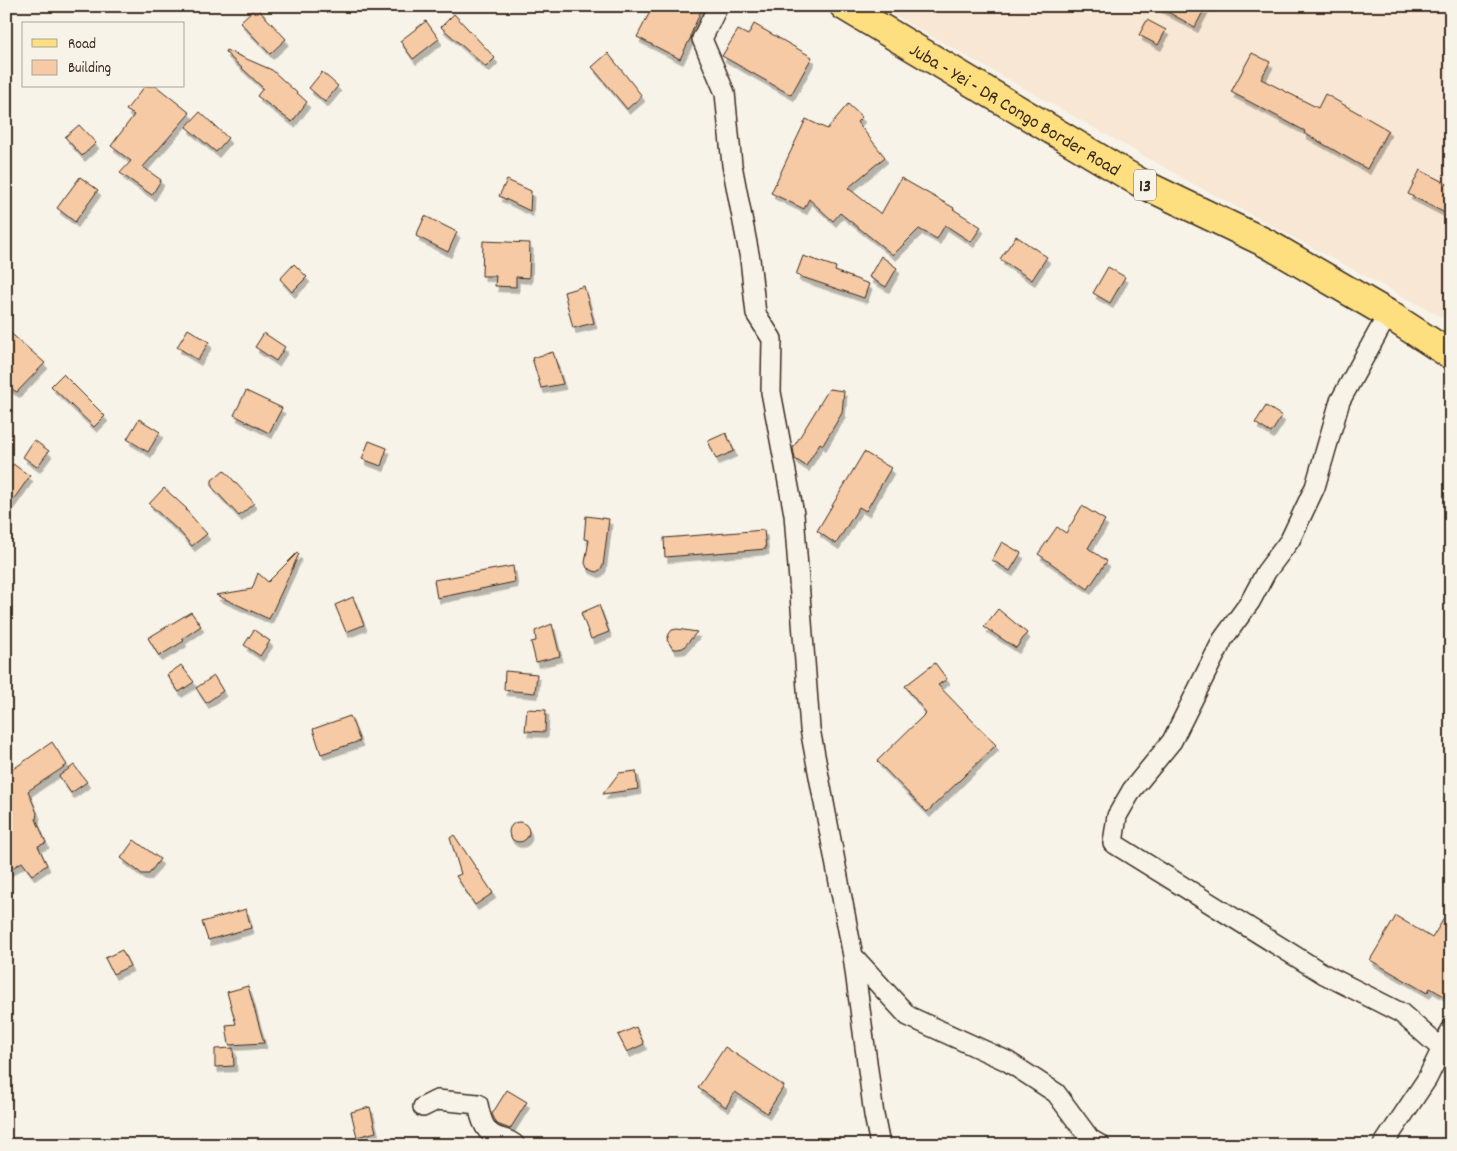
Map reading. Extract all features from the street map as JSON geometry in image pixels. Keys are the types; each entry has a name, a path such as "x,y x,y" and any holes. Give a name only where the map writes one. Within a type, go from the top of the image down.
{"main road":[{"name":"Juba - Yei - DR Congo Border Road","path":"844,6 1139,182 1268,244 1388,314 1451,355"}],"street":[{"path":"718,6 702,39 725,93 732,165 750,259 756,314 772,340 771,392 794,514 810,729 853,956 874,1115 880,1145"},
{"path":"1388,314 1340,401 1315,488 1290,540 1266,572 1250,602 1223,639 1172,741 1132,790 1117,816 1113,843 1324,974 1401,1013 1442,1049"},
{"path":"853,956 908,1016 1007,1061 1056,1093 1090,1139 1100,1145"},
{"path":"1383,1145 1419,1092 1451,1030"},
{"path":"423,1107 437,1100 478,1104 482,1122 494,1136 511,1140 515,1145"}],"shaded area":[{"path":"878,6 1451,6 1451,322 1194,184"}],"building":[{"path":"653,6 703,6 680,59 637,37"},
{"path":"1157,6 1206,6 1195,27"},
{"path":"256,7 286,39 270,54 240,22"},
{"path":"454,14 495,58 486,67 441,27"},
{"path":"1147,20 1166,30 1158,45 1139,35"},
{"path":"426,21 439,39 413,59 400,41"},
{"path":"754,24 812,57 791,95 722,56 738,30 748,35"},
{"path":"226,50 272,70 307,102 292,122 257,96 263,88 225,52"},
{"path":"608,53 642,96 627,109 592,67"},
{"path":"1252,53 1270,62 1261,79 1318,108 1325,94 1388,130 1367,169 1304,133 1305,131 1231,92"},
{"path":"322,72 338,86 325,102 309,88"},
{"path":"143,88 159,88 190,113 143,167 161,180 152,195 120,173 131,161 111,146 134,115 126,110"},
{"path":"848,104 862,117 857,122 885,157 848,188 881,214 901,178 954,208 981,227 971,242 945,225 937,239 919,229 893,255 840,213 833,221 809,199 804,209 771,193 806,119 827,129"},
{"path":"200,112 228,138 216,152 186,127"},
{"path":"79,125 96,143 82,156 65,137"},
{"path":"1420,170 1451,186 1451,216 1408,194"},
{"path":"80,177 98,190 75,222 57,208"},
{"path":"507,180 531,191 530,211 499,196"},
{"path":"425,216 457,232 448,252 416,236"},
{"path":"1016,236 1047,257 1032,280 1000,259"},
{"path":"483,241 530,243 529,278 516,277 516,287 495,286 496,276 482,276"},
{"path":"803,256 836,267 835,271 869,284 864,298 796,275"},
{"path":"881,256 897,268 886,287 869,277"},
{"path":"294,264 307,277 292,292 280,279"},
{"path":"1108,267 1125,277 1110,303 1093,293"},
{"path":"584,286 594,323 573,328 564,292"},
{"path":"6,329 45,363 17,392 6,386"},
{"path":"188,329 209,342 198,360 177,347"},
{"path":"264,333 285,347 276,361 255,347"},
{"path":"553,352 563,384 541,388 532,358"},
{"path":"63,374 105,416 94,427 51,386"},
{"path":"829,389 844,391 842,413 823,445 820,443 806,466 795,459 793,448"},
{"path":"246,391 282,408 269,433 234,415"},
{"path":"1266,406 1282,416 1271,433 1255,423"},
{"path":"139,419 160,432 148,452 127,439"},
{"path":"726,433 734,451 716,459 708,441"},
{"path":"34,440 49,451 37,467 23,457"},
{"path":"369,441 387,448 381,466 362,459"},
{"path":"864,452 891,468 866,511 859,507 836,544 817,531"},
{"path":"13,464 30,476 6,510 6,475"},
{"path":"224,470 254,503 239,516 212,487 212,480"},
{"path":"164,488 187,509 207,534 192,546 181,533 149,504"},
{"path":"1082,506 1105,520 1088,548 1107,561 1088,589 1038,554 1057,527 1066,533"},
{"path":"586,516 609,519 603,566 596,572 587,568 585,563 589,540 584,539"},
{"path":"764,530 766,549 665,557 664,538"},
{"path":"1002,542 1021,553 1010,571 992,560"},
{"path":"297,553 299,554 269,619 216,595 252,589 258,573 268,582"},
{"path":"513,566 515,582 437,598 434,580"},
{"path":"353,597 364,625 346,632 335,605"},
{"path":"599,605 609,632 591,639 581,613"},
{"path":"998,609 1027,633 1016,648 984,627"},
{"path":"191,612 201,626 182,639 184,641 159,656 148,638"},
{"path":"552,624 560,656 536,662 531,642 536,641 535,631"},
{"path":"254,630 270,641 260,656 244,645"},
{"path":"672,630 697,632 683,648 673,649 667,640"},
{"path":"935,663 947,679 938,685 996,745 927,812 877,761 926,713 905,686"},
{"path":"181,665 194,682 179,692 167,675"},
{"path":"505,671 537,674 535,693 504,690"},
{"path":"214,676 223,691 206,703 196,688"},
{"path":"527,709 546,710 545,732 525,731"},
{"path":"350,716 360,741 321,754 313,729"},
{"path":"52,742 67,765 28,791 37,813 36,819 46,843 38,846 47,865 32,875 22,862 6,872 6,774"},
{"path":"74,765 87,782 71,793 59,776"},
{"path":"636,771 638,789 603,794 619,773"},
{"path":"519,822 526,825 529,832 526,839 519,842 512,839 509,832 512,825"},
{"path":"454,835 493,893 475,905 456,876 461,874 450,838"},
{"path":"134,840 160,859 149,874 142,874 121,858"},
{"path":"1451,907 1451,1000 1430,988 1427,993 1370,960 1396,916 1432,938"},
{"path":"246,909 251,928 208,940 202,922"},
{"path":"122,950 130,966 113,974 105,958"},
{"path":"248,986 264,1043 229,1045 226,1025 236,1024 227,992"},
{"path":"636,1027 644,1044 627,1052 618,1035"},
{"path":"725,1047 784,1086 767,1113 735,1092 726,1107 698,1088"},
{"path":"233,1048 234,1066 215,1067 215,1049"},
{"path":"507,1090 527,1102 510,1129 497,1124 492,1114"},
{"path":"370,1107 376,1132 357,1137 351,1112"}]}
